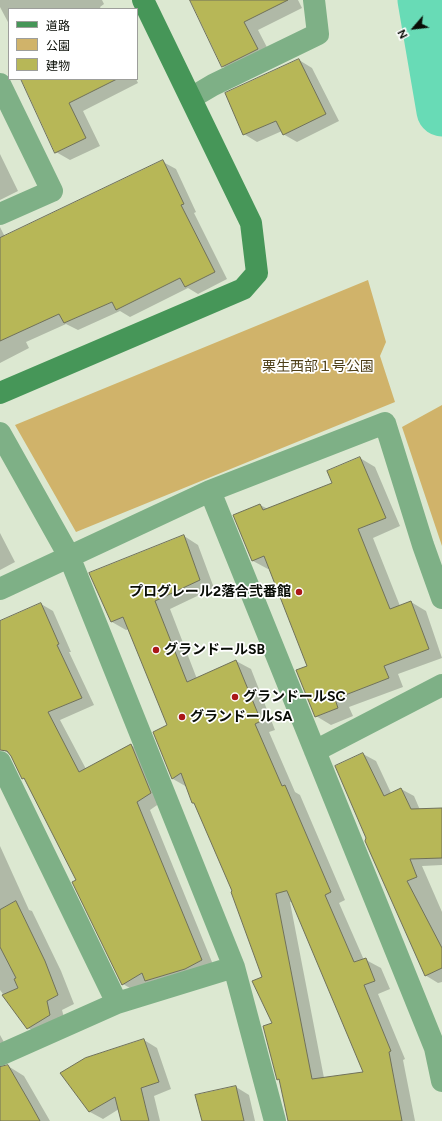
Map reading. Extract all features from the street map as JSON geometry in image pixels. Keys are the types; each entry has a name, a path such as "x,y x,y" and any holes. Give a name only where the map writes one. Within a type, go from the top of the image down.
{"street":[{"path":"0,393 243,289 257,273 251,224 143,0"},
{"path":"191,98 213,85 318,34 314,0"},
{"path":"0,84 52,191 0,214"},
{"path":"0,589 210,491 385,424 423,545 442,598"},
{"path":"0,433 69,556 234,967 275,1121"},
{"path":"210,491 435,1048 442,1081"},
{"path":"315,751 442,685"},
{"path":"0,762 117,1003"},
{"path":"0,1055 117,1003 234,967"}],"green space":[{"name":"栗生西部１号公園","path":"368,280 386,342 380,356 395,402 76,532 15,425"},
{"path":"442,405 442,546 402,427"}],"building":[{"path":"190,0 288,0 244,22 258,49 222,67"},
{"path":"299,59 326,114 283,135 276,121 243,135 225,93"},
{"path":"21,80 115,80 69,103 86,138 55,153"},
{"path":"163,160 184,204 181,205 215,272 185,287 180,278 116,310 112,302 64,323 59,314 0,341 0,238"},
{"path":"360,457 386,518 358,529 390,609 411,601 429,649 384,666 389,678 335,699 338,708 315,717 296,670 307,666 264,556 252,561 233,515 260,504 263,510 332,483 327,471"},
{"path":"184,535 200,580 155,601 187,682 236,660 261,721 255,724 282,786 285,785 331,892 325,895 354,962 366,958 375,981 364,985 391,1051 389,1052 402,1121 288,1121 279,1079 277,1080 263,1026 272,1023 252,981 262,977 231,892 232,891 194,803 192,803 181,773 172,779 153,732 167,725 123,617 111,622 89,573","holes":["287,891 363,1072 312,1079 276,894"]},
{"path":"41,603 59,644 57,645 82,698 48,712 79,772 131,744 151,793 137,802 202,960 185,969 145,981 142,973 122,985 72,882 76,880 24,778 22,779 7,751 0,750 0,621"},
{"path":"363,753 384,796 401,788 411,809 442,808 442,858 410,859 417,877 407,881 442,948 442,968 425,976 365,841 366,838 335,766"},
{"path":"16,901 45,961 58,995 47,1001 50,1015 27,1029 2,995 18,988 14,979 16,978 0,947 0,910"},
{"path":"144,1039 159,1082 141,1088 149,1121 121,1121 115,1097 89,1112 60,1073 85,1058"},
{"path":"8,1065 40,1121 0,1121 0,1067"},
{"path":"236,1086 244,1121 202,1121 195,1095"}],"waterway":[{"path":"423,0 442,111"}],"place":[{"name":"プログレール2落合弐番館","path":"299,592"},
{"name":"グランドールSB","path":"156,650"},
{"name":"グランドールSC","path":"235,697"},
{"name":"グランドールSA","path":"182,717"}]}
